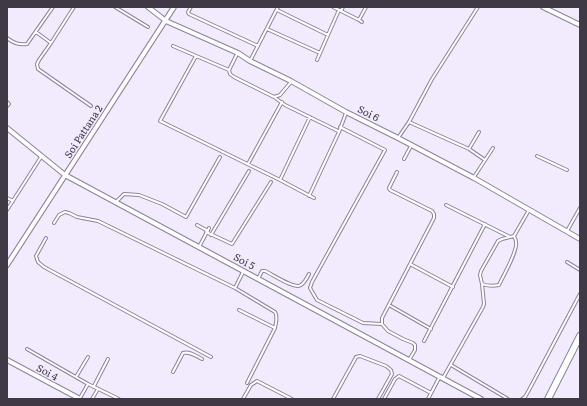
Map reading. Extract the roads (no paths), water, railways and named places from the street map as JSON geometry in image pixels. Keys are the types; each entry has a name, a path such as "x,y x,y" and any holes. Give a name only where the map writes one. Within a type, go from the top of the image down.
{"main road":[{"path":"548,399 580,336"}],"street":[{"name":"Soi 6","path":"148,7 166,21 238,53 250,61 291,81 346,112 474,178 580,238"},
{"name":"Soi Pattana 2","path":"7,265 174,7"},
{"path":"543,7 580,25"},
{"name":"Soi 5","path":"7,128 65,175 481,399"},
{"name":"Soi 4","path":"7,360 80,399"}],"lane":[{"path":"7,38 15,44 27,44 53,7"},
{"path":"74,7 37,64 38,69 90,106"},
{"path":"115,7 148,27"},
{"path":"191,7 188,12 189,14 258,46"},
{"path":"333,7 362,22"},
{"path":"316,60 340,10 343,7"},
{"path":"359,20 366,7"},
{"path":"398,138 409,122 432,79 478,7"},
{"path":"250,61 277,8 328,35"},
{"path":"267,29 320,53"},
{"path":"36,32 51,43"},
{"path":"173,46 229,70 230,74 234,77 339,132"},
{"path":"229,70 238,53"},
{"path":"196,56 160,121 314,198"},
{"path":"274,97 280,95 291,81"},
{"path":"7,102 9,104 7,106"},
{"path":"248,164 282,102"},
{"path":"309,196 339,132 346,112"},
{"path":"280,180 310,117"},
{"path":"409,122 469,149 485,160"},
{"path":"340,127 384,150 310,288 317,300 363,323 382,324"},
{"path":"469,149 479,132"},
{"path":"404,159 411,145"},
{"path":"474,178 493,148"},
{"path":"7,210 42,156"},
{"path":"537,156 567,170"},
{"path":"116,202 124,194 139,195 162,204 186,217 220,157"},
{"path":"211,235 249,171"},
{"path":"397,172 390,186 390,190 432,211 434,214 434,218 382,318 382,324 388,331 415,345 415,350 409,360"},
{"path":"197,225 211,235 232,244 271,182"},
{"path":"7,198 12,201"},
{"path":"446,205 512,237 516,242 516,248 499,285 493,286 482,284"},
{"path":"567,231 579,213 580,208"},
{"path":"428,399 451,364 483,307 484,304 480,271 498,241 512,237 529,209"},
{"path":"54,223 59,215 64,212 77,217 98,220 235,288 275,312 277,314 275,328 247,383"},
{"path":"424,341 485,224"},
{"path":"199,247 209,228"},
{"path":"46,238 36,256 41,265 211,357"},
{"path":"567,262 580,270"},
{"path":"410,264 453,287"},
{"path":"258,279 262,271 265,270 293,286 299,286 302,285 309,274"},
{"path":"235,288 243,271"},
{"path":"522,399 529,390 580,294"},
{"path":"389,305 431,329"},
{"path":"239,310 275,328"},
{"path":"27,349 88,384 119,399"},
{"path":"173,372 183,353 185,352 202,359"},
{"path":"76,377 88,356"},
{"path":"333,399 356,357 360,356 386,366 391,370 392,374 378,399"},
{"path":"94,386 108,359"},
{"path":"451,364 508,399"},
{"path":"384,399 395,379 399,376 431,393"},
{"path":"242,399 251,385 257,381 292,399"},
{"path":"80,399 88,384"},
{"path":"92,399 98,389"}]}
